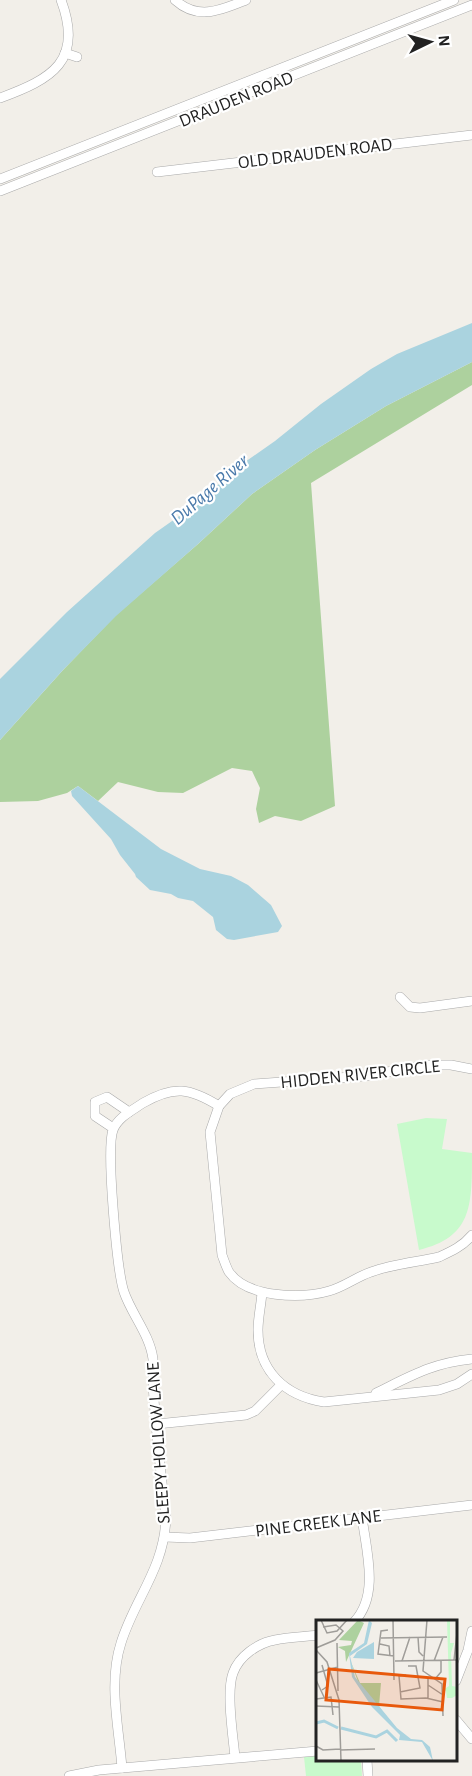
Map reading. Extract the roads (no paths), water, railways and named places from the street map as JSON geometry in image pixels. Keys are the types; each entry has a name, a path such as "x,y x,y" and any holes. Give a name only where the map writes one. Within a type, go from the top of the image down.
{"street":[{"path":"0,98 43,80 56,69 65,53 69,32 61,0"},
{"path":"175,0 188,13 212,12 246,0"},
{"name":"DRAUDEN ROAD","path":"0,179 454,0"},
{"name":"DRAUDEN ROAD","path":"0,191 472,5"},
{"path":"65,53 77,57"},
{"name":"OLD DRAUDEN ROAD","path":"158,172 472,135"},
{"path":"400,997 410,1007 420,1008 472,1001"},
{"name":"HIDDEN RIVER CIRCLE","path":"219,1106 230,1094 254,1084 365,1076 426,1065 451,1065 472,1069"},
{"path":"129,1112 107,1097 95,1102 95,1116 113,1128 129,1112 148,1100 176,1090 197,1093 219,1106 210,1132 222,1255 230,1273 244,1285 262,1293 297,1295 331,1291 370,1272 439,1257 459,1247 472,1235"},
{"name":"SLEEPY HOLLOW LANE","path":"113,1128 109,1151 119,1270 124,1292 143,1330 153,1357 166,1518 161,1554 127,1626 116,1664 115,1684 122,1768"},
{"path":"262,1293 258,1330 260,1353 270,1372 281,1385 307,1399 324,1402 439,1390 457,1384 472,1374"},
{"path":"369,1396 432,1366 449,1361 472,1359"},
{"path":"157,1424 246,1416 255,1411 281,1385"},
{"name":"PINE CREEK LANE","path":"165,1537 190,1538 472,1505"},
{"path":"356,1620 364,1609 369,1590 362,1517"},
{"path":"457,1678 472,1632"},
{"path":"235,1757 231,1688 232,1674 240,1660 261,1644 316,1635"},
{"path":"457,1721 472,1739"},
{"path":"69,1776 122,1768 316,1751"},
{"path":"367,1761 368,1776"}],"water":[{"path":"472,323 472,362 386,406 315,450 252,494 116,616 63,670 0,740 0,679 67,612 155,533 192,507 245,462 321,404 371,369 397,354"},
{"path":"78,786 161,849 200,869 231,876 248,885 271,905 282,926 278,932 234,940 227,939 216,930 213,917 193,901 150,890 136,877 111,839 72,796 71,791"}],"water label":[{"name":"DuPage River","path":"209,489"}]}
